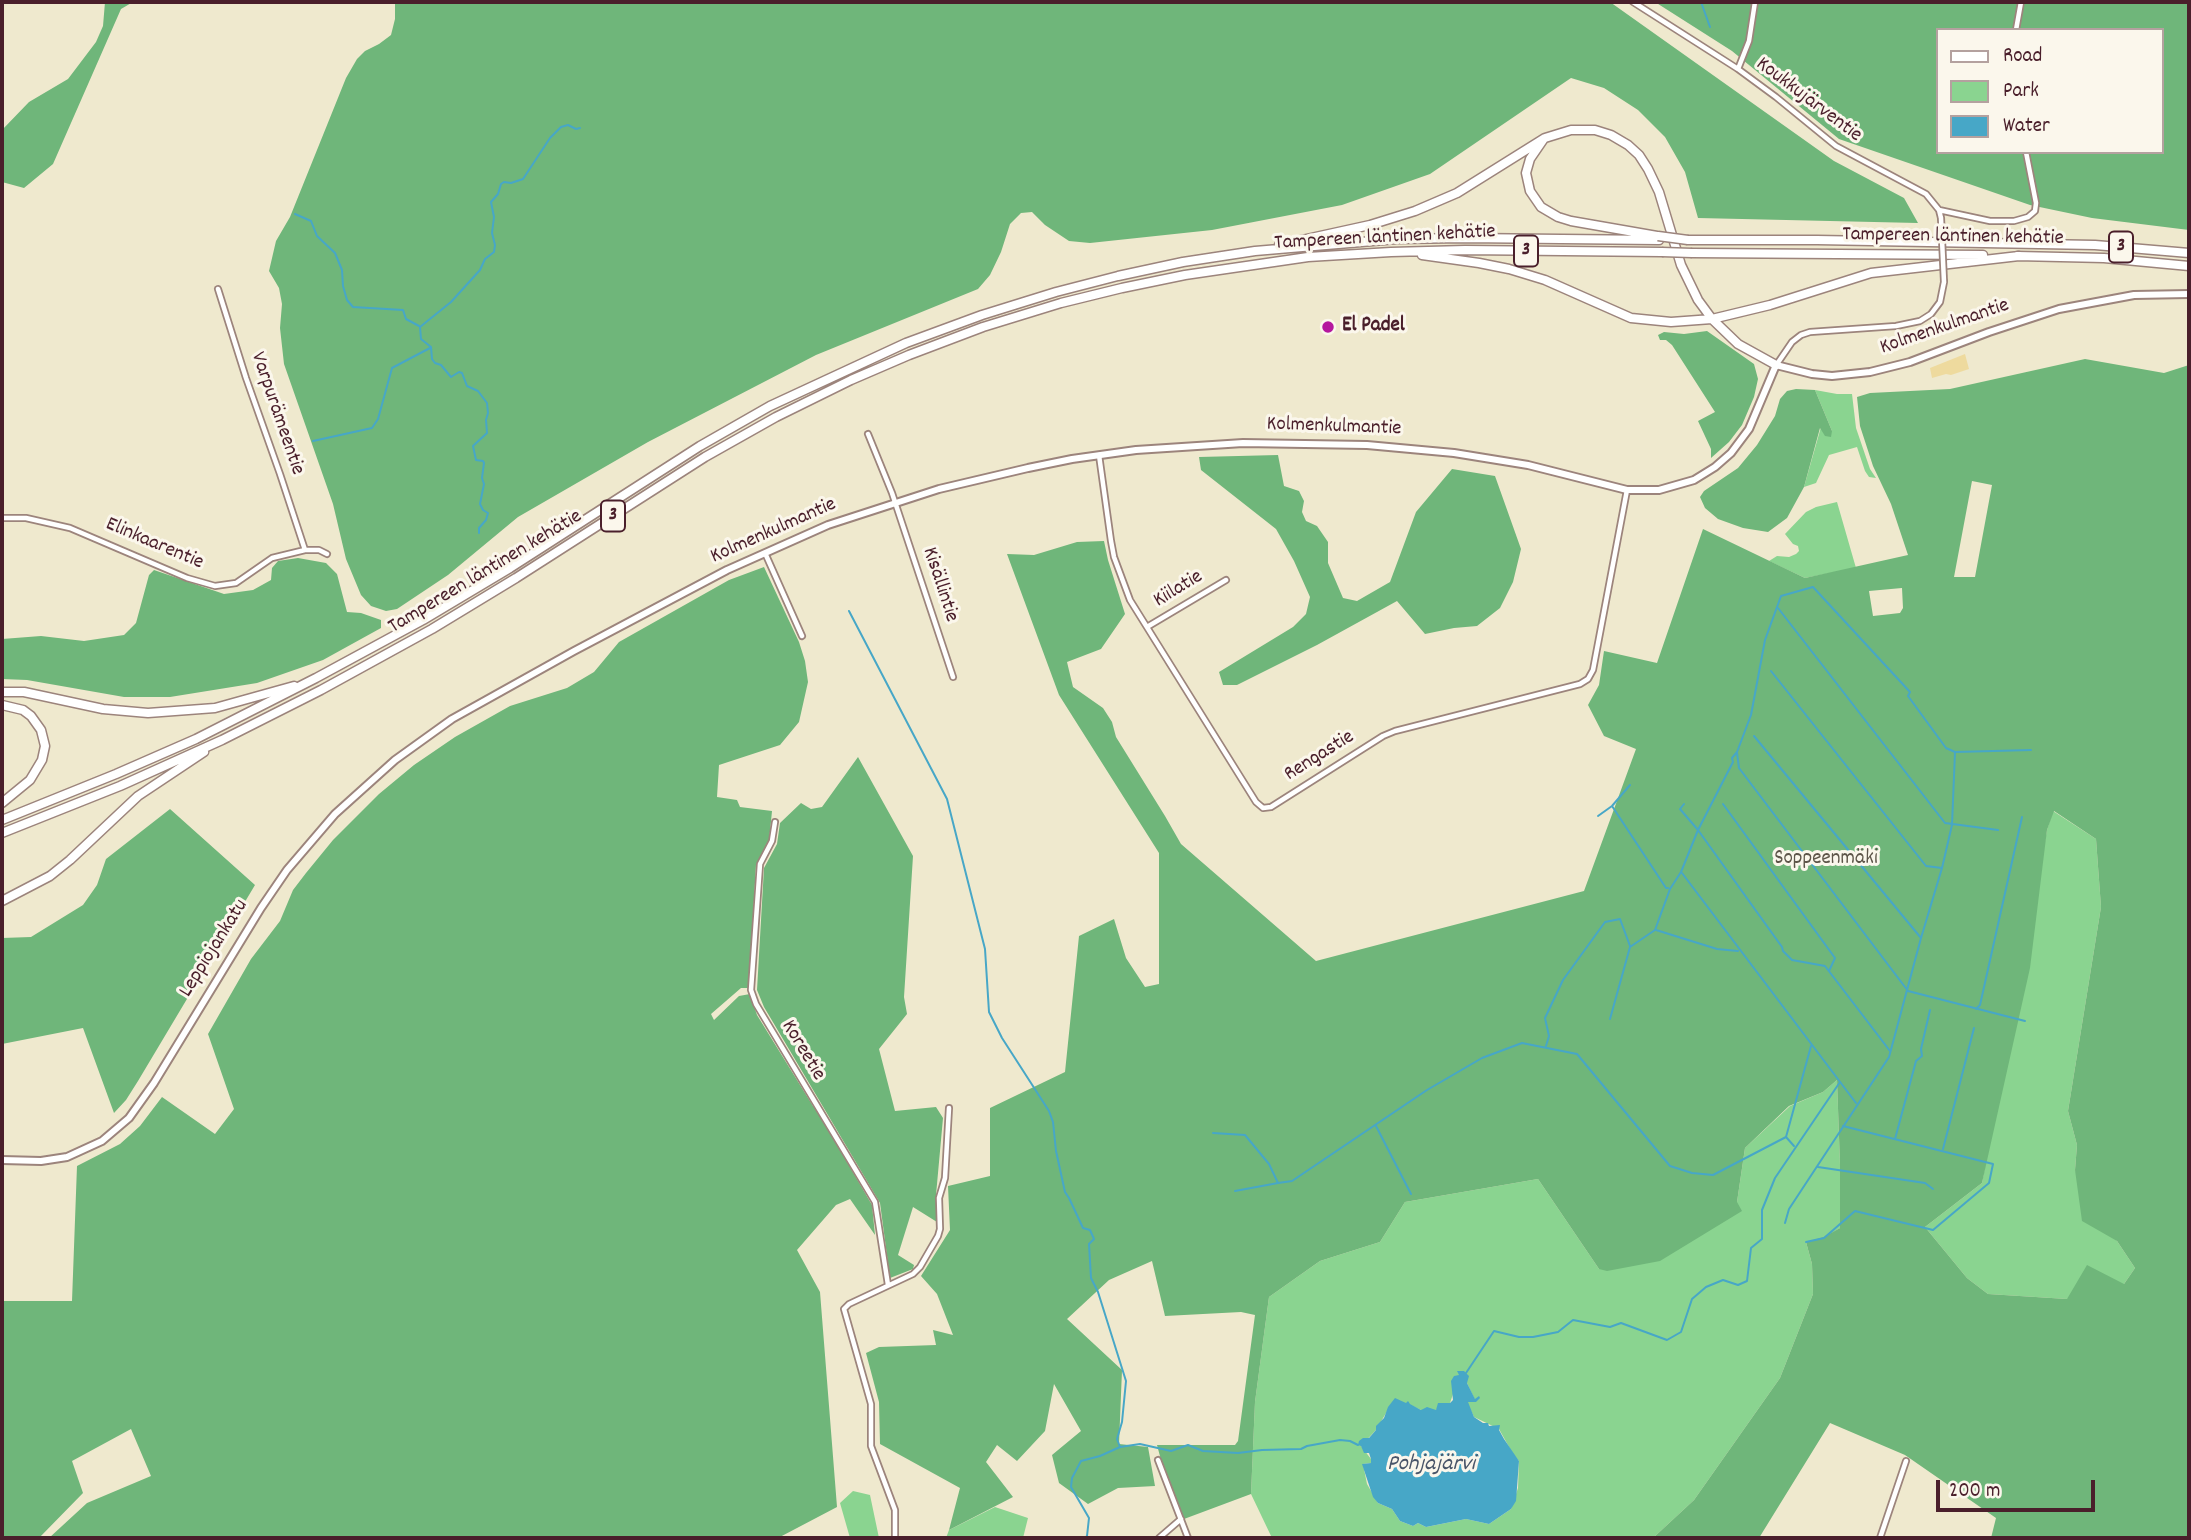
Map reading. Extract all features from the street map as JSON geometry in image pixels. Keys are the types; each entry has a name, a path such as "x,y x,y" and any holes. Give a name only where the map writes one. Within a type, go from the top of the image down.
{"highway":[{"path":"1255,251 1370,225 1415,211 1457,193 1545,138 1572,130 1595,130 1622,141 1639,155 1648,169 1659,192 1678,256 1689,282 1712,319 1738,344 1776,365"},
{"path":"1545,138 1534,151 1527,166 1527,183 1536,203 1549,213 1571,221 1658,238"},
{"name":"Tampereen läntinen kehätie","path":"2,820 184,744 316,678 423,620 510,568 700,446 770,406 846,369 931,334 1056,292 1170,265 1255,251 1411,239 1658,238 2095,245 2189,253"},
{"name":"Tampereen läntinen kehätie","path":"2,833 120,786 222,740 321,690 432,629 705,457 776,417 909,355 1061,303 1134,285 1249,264 1330,255 1391,252 1465,250 2019,256 2104,258 2189,266"},
{"path":"1391,252 1509,269 1545,279 1612,311 1641,320 1671,323 1712,319 1770,305 1871,274 2019,256"},
{"path":"2,692 24,692 103,709 148,713 177,712 215,708 316,678"},
{"path":"2,705 23,710 31,716 41,730 45,746 45,754 38,770 2,803"},
{"path":"2,901 50,876 138,796 222,740"}],"street":[{"name":"Koukkujärventie","path":"1633,2 1738,69 1836,146 1926,194 1939,210"},
{"path":"1738,69 1748,41 1755,2"},
{"path":"2016,28 2021,2"},
{"path":"1776,365 1792,342 1810,332 1896,326 1920,321 1931,314 1940,302 1944,282 1939,210 1990,221 2014,222 2028,217 2035,211 2036,203 2026,154"},
{"name":"Varpurämeentie","path":"218,289 305,550"},
{"name":"Kolmenkulmantie","path":"452,719 727,570 828,525 978,479 1064,460 1174,446 1243,443 1367,445 1509,461 1627,490 1659,490 1694,480 1731,453 1749,429 1776,365 1832,376 1870,372 1910,362 1999,328 2059,309 2134,295 2189,294"},
{"name":"Kisällintie","path":"868,434 895,503 953,677"},
{"name":"Rengastie","path":"1099,455 1114,557 1130,600 1256,802 1263,808 1271,807 1395,730 1580,684 1588,679 1593,670 1627,490"},
{"name":"Elinkaarentie","path":"2,518 52,522 107,542 187,578 215,586 236,583 272,558 305,550 319,550 327,554"},
{"path":"765,553 802,636"},
{"name":"Kiilatie","path":"1147,627 1227,580"},
{"name":"Leppiojankatu","path":"2,1160 41,1161 67,1157 102,1141 129,1118 154,1083 261,908 312,840 370,781 452,719"},
{"name":"Koreetie","path":"775,822 772,841 760,864 751,990 755,1004 875,1202 888,1285"},
{"path":"895,1538 895,1510 871,1446 872,1404 845,1309 849,1304 913,1274 920,1267 940,1229 948,1108"},
{"path":"1158,1460 1188,1538"},
{"path":"1880,1538 1906,1461"},
{"path":"1160,1538 1181,1519"}],"green space":[{"path":"105,2 133,2 121,9 53,164 24,188 2,182 2,130 29,102 68,79 96,42 103,26"},
{"path":"395,2 1610,2 1834,161 1904,198 1918,223 1698,218 1685,172 1665,137 1638,110 1604,88 1571,78 1430,174 1342,205 1212,230 1090,243 1069,241 1045,225 1032,212 1021,213 1010,224 990,275 978,289 816,355 648,442 518,517 448,575 397,609 386,611 371,606 361,595 346,559 333,504 284,364 280,328 282,304 279,288 269,271 276,241 290,217 346,78 365,51 391,35"},
{"path":"1655,2 2189,2 2189,230 2092,218 2030,205 1839,139 1732,51"},
{"path":"1707,331 1754,364 1758,379 1754,397 1742,425 1729,442 1711,458 1711,449 1698,421 1715,412 1672,345 1666,340 1660,340 1658,335 1664,332 1684,334"},
{"name":"Soppeenmäki","path":"2085,359 2164,373 2189,365 2189,1538 1991,1538 1996,1518 1905,1455 1830,1423 1759,1538 1653,1538 1694,1500 1780,1378 1813,1294 1812,1264 1806,1242 1824,1237 1840,1228 1837,1080 1823,1092 1789,1106 1745,1148 1737,1202 1742,1211 1660,1261 1607,1271 1599,1269 1538,1179 1405,1202 1380,1242 1320,1261 1269,1297 1255,1402 1251,1494 1184,1519 1157,1445 1235,1445 1238,1441 1255,1315 1241,1312 1165,1316 1152,1261 1109,1280 1067,1319 1122,1370 1119,1444 1148,1447 1155,1486 1118,1488 1088,1504 1059,1483 1052,1455 1081,1431 1054,1384 1045,1431 1017,1461 997,1445 986,1462 1013,1497 949,1530 960,1488 880,1444 879,1402 866,1353 879,1347 936,1345 933,1330 953,1335 937,1294 921,1276 950,1230 948,1186 990,1176 990,1108 1065,1072 1079,936 1114,919 1126,958 1145,987 1159,984 1159,853 1059,695 1007,554 1034,555 1077,542 1104,541 1125,614 1101,649 1067,662 1073,687 1103,708 1112,722 1116,737 1181,844 1316,961 1584,891 1636,749 1604,736 1588,705 1599,685 1604,651 1657,663 1703,529 1805,578 1908,555 1860,426 1857,397 1870,393 1950,389","holes":["1972,481 1992,485 1975,577 1954,577","1902,588 1903,608 1900,613 1873,616 1869,591","2054,811 2096,839 2101,907 2068,1111 2077,1145 2075,1170 2082,1221 2117,1241 2135,1268 2124,1284 2087,1265 2067,1299 1988,1294 1967,1278 1925,1227 1982,1183 2030,968 2047,830"]},
{"path":"1815,390 1852,394 1856,428 1870,469 1876,478 1869,477 1865,471 1857,447 1829,455 1816,483 1804,487 1821,427 1832,431"},
{"path":"1815,390 1832,431 1831,437 1825,436 1820,428 1804,487 1787,518 1768,532 1743,528 1718,519 1705,508 1700,497 1704,491 1738,468 1757,445 1775,416 1780,399 1787,391"},
{"path":"1278,455 1284,486 1299,491 1304,501 1302,512 1306,521 1317,526 1328,542 1328,563 1343,598 1357,601 1390,582 1416,512 1452,469 1495,476 1521,549 1513,582 1500,608 1477,626 1425,634 1397,601 1237,685 1223,685 1219,672 1293,627 1306,614 1310,597 1276,529 1201,470 1199,457"},
{"path":"1837,502 1856,568 1805,578 1769,561 1777,556 1789,557 1799,551 1798,546 1785,534 1806,512"},
{"path":"298,558 326,563 337,574 347,612 361,613 381,620 381,628 323,660 257,683 170,697 124,697 27,680 2,679 2,639 41,636 84,641 124,635 136,623 149,575 154,570 224,594 253,590 271,580 272,568 278,561"},
{"path":"764,567 799,642 808,682 799,722 780,745 719,765 717,797 737,800 740,807 772,811 769,842 756,865 749,988 741,988 711,1014 714,1020 739,996 750,994 757,1015 817,1110 872,1205 875,1235 850,1199 836,1205 797,1250 820,1292 837,1507 778,1538 49,1538 87,1503 151,1476 131,1429 72,1461 83,1493 39,1538 2,1538 2,1301 72,1301 77,1166 120,1144 140,1126 162,1097 215,1134 234,1109 208,1034 251,959 280,921 293,890 306,873 333,840 379,794 414,765 455,737 510,706 567,688 594,672 619,642 729,580"},
{"path":"858,757 913,856 904,997 907,1014 879,1049 895,1111 936,1107 943,1118 936,1195 937,1222 913,1207 898,1255 914,1265 913,1269 890,1278 880,1203 764,1007 757,990 764,868 777,844 780,823 801,803 811,809 822,807"},
{"path":"170,809 255,885 138,1081 114,1113 83,1028 2,1044 2,938 31,937 83,905 97,885 106,859"},
{"path":"2053,811 2096,839 2101,907 2068,1111 2077,1145 2075,1170 2135,1268 2124,1284 2067,1299 1988,1294 1967,1278 1925,1227 1982,1183 2047,830"},
{"path":"1837,1080 1840,1228 1824,1238 1806,1242 1812,1264 1813,1294 1780,1378 1694,1500 1653,1538 1272,1538 1251,1494 1255,1402 1269,1297 1320,1261 1380,1242 1405,1202 1538,1179 1599,1269 1737,1202 1745,1148 1790,1106 1823,1092","holes":["1459,1376 1467,1383 1475,1400 1467,1402 1474,1417 1499,1429 1519,1461 1518,1488 1511,1509 1489,1524 1466,1519 1426,1527 1400,1521 1392,1509 1378,1503 1367,1484 1363,1464 1371,1463 1371,1459 1361,1446 1376,1430 1392,1403 1406,1403 1421,1410 1436,1410 1450,1403"]},
{"path":"853,1491 870,1495 879,1538 850,1538 840,1503"},
{"path":"995,1507 1028,1518 1023,1538 946,1538 949,1530"}],"sand":[{"path":"1965,354 1969,369 1932,378 1930,368"}],"water":[{"name":"Pohjajärvi","path":"1457,1371 1464,1371 1469,1376 1467,1383 1475,1399 1479,1396 1480,1398 1476,1402 1468,1402 1474,1417 1489,1426 1500,1425 1499,1430 1519,1461 1516,1501 1511,1509 1489,1524 1466,1519 1426,1527 1418,1523 1413,1526 1400,1521 1392,1509 1378,1503 1373,1497 1362,1464 1371,1463 1371,1459 1369,1453 1364,1453 1358,1445 1359,1441 1369,1438 1376,1430 1395,1398 1406,1403 1408,1401 1421,1410 1427,1407 1436,1410 1438,1403 1450,1403 1453,1400 1451,1381 1454,1376 1459,1375"}],"waterway":[{"path":"1701,2 1710,27"},
{"path":"479,533 488,513 480,504 484,463 476,460 473,446 487,433 487,403 478,391 467,386 462,373 451,377 441,365 435,363 431,347 421,339 420,327 451,302 480,270 485,259 494,252 491,202 498,194 501,184 523,179 550,138 561,127 568,125 580,128"},
{"path":"295,214 311,221 317,236 335,253 342,270 347,300 353,307 403,310 406,319 419,326"},
{"path":"313,441 372,428 378,419 392,368 430,348"},
{"path":"1610,1019 1630,947 1655,930 1670,889 1681,872 1698,830 1733,762 1732,758 1737,752 1751,715 1765,640 1781,596 1813,587 1910,692 1908,696 1946,748 1955,752 2031,750"},
{"path":"1778,608 1945,823 1998,830"},
{"path":"849,611 947,799 985,949 989,1012 1002,1038 1049,1111 1065,1192 1083,1228 1090,1230 1094,1239 1089,1244 1091,1278 1098,1292 1126,1381 1122,1422 1117,1439 1120,1447"},
{"path":"1771,671 1926,866 1942,868"},
{"path":"1754,736 1921,938"},
{"path":"1785,1223 1789,1209 1889,1057 1952,825 1955,752"},
{"path":"1737,753 1739,768 1908,991 2025,1021"},
{"path":"1598,816 1612,806 1630,785"},
{"path":"1684,804 1680,809 1698,830 1783,951 1792,960 1825,966 1890,1051"},
{"path":"1723,804 1835,958 1829,971"},
{"path":"1612,806 1668,888"},
{"path":"1976,1009 1980,1005 2022,817"},
{"path":"1682,873 1856,1103"},
{"path":"1546,1046 1549,1036 1545,1018 1563,980 1605,922 1620,919 1630,946"},
{"path":"1656,930 1717,949 1738,951"},
{"path":"1895,1139 1916,1061 1922,1056 1921,1049 1930,1010"},
{"path":"1943,1149 1974,1028"},
{"path":"1213,1133 1245,1135 1269,1164 1278,1183 1292,1181 1427,1090 1482,1058 1522,1043 1577,1054 1670,1166 1692,1173 1713,1175 1786,1137"},
{"path":"1794,1146 1786,1137 1811,1046"},
{"path":"1466,1373 1494,1331 1519,1337 1533,1337 1558,1332 1573,1320 1610,1327 1621,1323 1667,1340 1681,1332 1692,1299 1706,1287 1723,1280 1738,1285 1747,1281 1751,1248 1762,1239 1762,1210 1775,1178 1840,1082"},
{"path":"1376,1126 1411,1194"},
{"path":"1806,1242 1824,1238 1855,1211 1933,1230 1989,1183 1993,1164 1843,1126"},
{"path":"1818,1167 1925,1183 1933,1189"},
{"path":"1235,1191 1278,1183"},
{"path":"1085,1538 1089,1518 1071,1487 1072,1478 1081,1461 1120,1447 1140,1444 1171,1451 1188,1445 1203,1451 1238,1453 1301,1449 1340,1440 1358,1445"}],"place":[{"name":"El Padel","path":"1328,327"}]}
